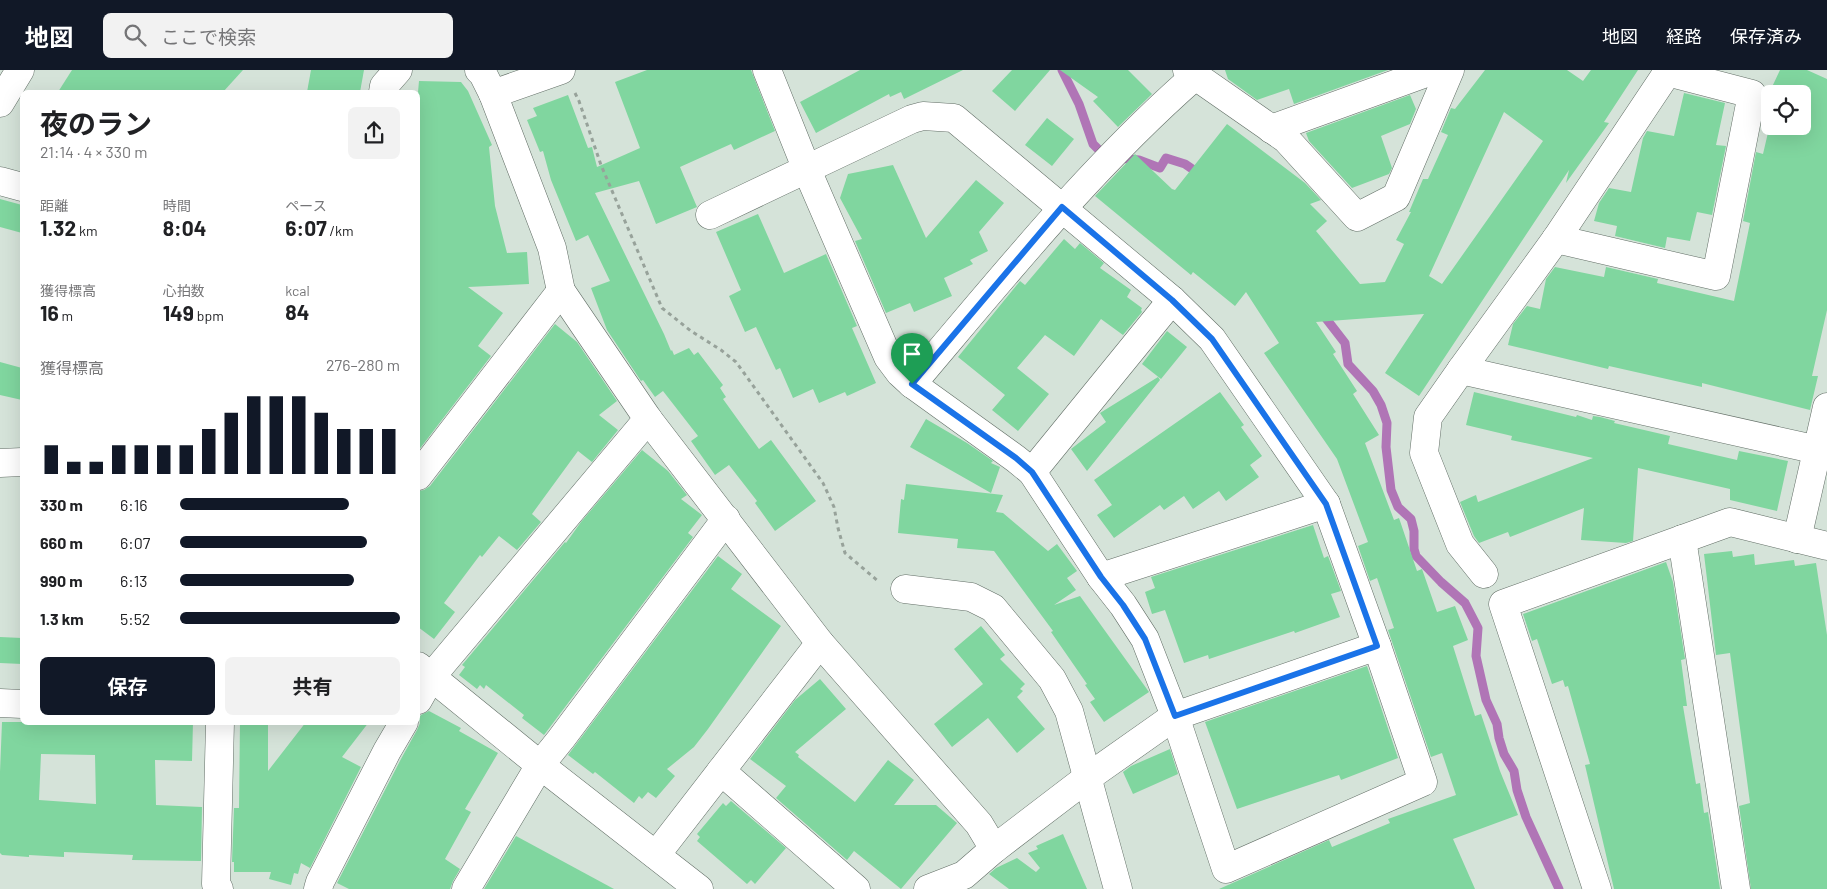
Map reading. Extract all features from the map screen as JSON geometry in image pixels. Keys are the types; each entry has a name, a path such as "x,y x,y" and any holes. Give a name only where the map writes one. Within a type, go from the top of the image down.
{"street":[{"path":"0,103 20,70"},
{"path":"383,90 384,86 398,70"},
{"path":"479,70 483,74 492,94 552,248 560,291 648,419 820,643 979,824 994,849"},
{"path":"710,215 807,170 912,119 923,116 954,118 1172,300 1212,339 1326,504 1423,782 1226,869 1175,716 1145,639 1123,605 1101,577 1032,472 1016,458 912,384 900,373 885,350 807,170 767,70"},
{"path":"1272,129 1434,70"},
{"path":"912,384 1062,207 1191,73 1286,139 1357,218 1396,197 1450,70"},
{"path":"1484,574 1460,544 1424,453 1428,417 1556,240 1668,71 1752,94 1716,276 1556,240"},
{"path":"492,94 566,78"},
{"path":"0,182 20,187"},
{"path":"420,473 560,291"},
{"path":"1032,472 1172,300"},
{"path":"1461,370 1818,450"},
{"path":"1797,538 1827,407"},
{"path":"420,690 424,671 648,419"},
{"path":"0,463 20,462"},
{"path":"1101,577 1326,504"},
{"path":"466,889 540,765 567,732 726,519"},
{"path":"1597,889 1503,604 1730,522 1827,546"},
{"path":"1682,539 1736,889"},
{"path":"905,589 972,596 993,608 1000,614 1052,679 1068,711 1118,889"},
{"path":"656,855 820,643"},
{"path":"928,889 964,875 994,849 1087,778 1175,716 1377,646"},
{"path":"424,671 540,765 699,889"},
{"path":"0,703 20,704"},
{"path":"219,889 216,884 220,725"},
{"path":"318,889 387,751 402,725"},
{"path":"722,770 856,889"}],"path":[{"path":"566,78 579,100 601,165 662,308 736,362 827,489 834,507 845,553 874,579 905,589"}],"building":[{"path":"72,70 243,70 225,90 59,90"},
{"path":"311,70 364,70 360,90 307,90"},
{"path":"647,70 751,70 775,131 734,150 731,144 680,167 697,207 656,224 639,181 595,193 671,351 674,355 689,348 694,355 698,352 723,385 720,388 726,397 723,399 759,449 771,440 816,501 775,531 755,503 757,501 729,465 715,475 691,441 698,436 663,391 655,397 643,380 641,381 607,330 591,288 610,281 588,235 576,241 551,180 543,151 540,152 527,120 537,116 533,108 568,95 588,148 592,147 597,167 640,148 615,82"},
{"path":"860,70 963,70 904,99 901,92 890,97 889,94 816,133 800,102"},
{"path":"1012,70 1050,70 1015,111 992,91"},
{"path":"1060,70 1128,70 1152,94 1118,127 1093,101 1098,97"},
{"path":"1225,70 1388,70 1294,104 1289,89 1257,100 1228,79"},
{"path":"1485,70 1567,70 1583,81 1591,70 1638,70 1604,122 1609,123 1566,183 1569,170 1419,396 1385,373 1424,314 1316,322 1336,352 1333,354 1357,391 1353,394 1379,435 1365,443 1394,520 1399,518 1417,571 1422,569 1437,612 1455,606 1468,640 1453,646 1475,716 1481,714 1500,771 1518,815 1453,839 1475,889 1219,889 1329,840 1332,847 1390,823 1388,819 1456,795 1442,753 1431,757 1388,630 1394,628 1377,578 1370,581 1358,546 1368,542 1337,459 1264,353 1279,343 1246,292 1235,306 1193,272 1191,275 1095,196 1135,154 1175,190 1227,124 1305,183 1321,200 1310,204 1327,221 1316,231 1360,284 1385,282 1404,244 1396,240 1411,212 1409,212 1423,179 1428,179 1448,135 1441,132 1451,108 1455,109","holes":["1504,112 1543,141 1442,284 1429,276"]},
{"path":"1780,70 1807,70 1827,79 1827,310 1812,376 1818,376 1810,410 1702,383 1702,387 1609,366 1608,369 1508,345 1513,324 1527,306 1540,309 1546,279 1555,267 1604,277 1606,267 1658,279 1657,283 1734,301 1750,223 1743,221 1756,152 1763,154 1767,135 1811,135 1811,85 1773,85"},
{"path":"419,81 461,82 468,91 492,145 489,147 495,206 507,253 527,252 529,284 468,287 503,313 478,346 491,356 420,448 420,90 418,90"},
{"path":"1684,93 1725,103 1716,145 1726,146 1712,215 1697,212 1690,241 1667,237 1665,248 1615,236 1617,226 1594,221 1599,203 1609,188 1631,192 1643,138 1647,131 1674,136"},
{"path":"1410,95 1416,109 1410,124 1381,136 1392,168 1389,174 1352,188 1309,141 1306,133"},
{"path":"1047,118 1074,139 1052,166 1025,145"},
{"path":"893,165 926,238 976,180 1004,203 979,232 988,251 970,260 973,264 944,278 952,296 914,312 910,303 886,313 855,241 862,239 840,198 848,174"},
{"path":"0,199 20,204 20,232 0,227"},
{"path":"758,214 784,273 826,254 857,326 852,328 876,383 847,396 845,392 819,403 813,389 793,398 780,368 776,370 756,327 745,332 729,296 741,290 716,232"},
{"path":"1064,239 1075,249 1080,243 1104,263 1100,268 1131,290 1127,297 1142,308 1142,312 1123,335 1101,319 1074,356 1045,335 1017,368 1049,394 1018,431 992,410 1005,395 958,357 1020,281 1025,285"},
{"path":"555,324 577,342 617,401 599,415 618,430 592,462 578,451 532,514 541,522 517,550 499,536 482,557 480,555 444,603 455,612 434,639 420,628 420,491 430,486"},
{"path":"1167,331 1187,347 1161,379 1142,364"},
{"path":"0,362 20,367 20,400 0,395"},
{"path":"1158,377 1160,380 1087,471 1071,449 1106,422 1100,413"},
{"path":"1220,392 1244,425 1241,427 1262,456 1250,465 1259,477 1226,501 1219,491 1193,509 1184,496 1164,510 1160,505 1114,538 1097,515 1112,505 1094,480"},
{"path":"1474,392 1576,417 1577,415 1592,420 1593,416 1600,417 1615,421 1614,423 1670,436 1668,444 1737,460 1739,451 1788,461 1777,511 1730,500 1730,489 1638,468 1633,541 1626,543 1581,540 1584,508 1510,537 1508,532 1479,543 1474,536 1460,502 1476,495 1478,502 1593,458 1511,440 1512,436 1466,425"},
{"path":"926,419 967,443 993,461 991,463 1000,467 991,493 910,447"},
{"path":"642,450 668,471 687,495 681,499 702,515 688,533 693,537 544,735 522,718 524,715 486,685 484,689 480,685 477,689 459,675 465,667 462,665"},
{"path":"906,484 1003,495 996,512 1003,513 1048,551 1057,544 1077,571 1067,578 1076,590 1054,605 1080,596 1149,692 1104,722 1090,702 1095,699 1085,685 1087,684 1051,632 1053,631 994,551 957,548 958,539 898,533 901,499 904,500"},
{"path":"1313,525 1324,558 1328,556 1341,591 1331,594 1340,617 1209,659 1208,655 1184,663 1165,610 1152,614 1145,592 1155,588 1151,577"},
{"path":"1732,551 1733,557 1754,554 1755,565 1794,560 1795,566 1816,563 1827,635 1827,889 1751,889 1739,806 1750,803 1730,653 1716,655 1704,554"},
{"path":"718,556 742,574 731,589 781,626 694,747 667,769 675,776 656,798 648,792 642,799 639,796 634,803 595,772 593,774 568,755"},
{"path":"1666,562 1673,582 1685,659 1681,660 1687,706 1683,706 1696,784 1700,783 1704,813 1708,812 1720,889 1614,889 1585,765 1590,764 1568,686 1565,687 1563,680 1552,684 1537,639 1532,641 1523,614"},
{"path":"981,626 1005,655 1000,659 1025,684 1020,689 1023,691 1017,697 1045,729 1017,753 988,718 952,747 934,724 983,684 954,649"},
{"path":"0,637 20,638 20,664 0,663"},
{"path":"1367,666 1398,758 1341,780 1339,775 1237,809 1205,722"},
{"path":"820,679 846,709 795,752 799,755 798,757 855,802 888,760 914,780 894,805 936,805 957,823 901,889 854,851 847,860 776,798 786,786 750,759 795,700"},
{"path":"429,711 461,728 459,731 498,753 465,809 471,812 445,859 460,869 450,889 349,889 337,883 420,725 421,715"},
{"path":"2,722 20,722 20,725 193,725 192,761 155,760 156,805 202,807 201,861 132,860 133,855 64,852 64,857 29,855 29,857 2,855 0,853","holes":["41,754 95,755 96,804 39,800"]},
{"path":"240,725 268,725 268,771 304,725 367,725 342,757 361,767 310,868 301,863 298,874 294,873 291,885 269,879 271,872 234,872 234,862 232,862 234,808 239,808"},
{"path":"1170,749 1178,774 1133,794 1123,772 1131,766"},
{"path":"731,801 786,848 755,884 751,880 747,884 697,841 700,837 697,834 723,803 726,806"},
{"path":"1063,834 1087,889 1009,889 989,874 996,868 1017,858 1036,872 1040,868 1028,853 1038,849 1036,846"},
{"path":"516,836 614,889 484,889"}],"waterway":[{"path":"1062,70 1079,104 1093,144 1106,157 1139,160 1160,168 1166,158 1185,164 1201,175"},
{"path":"1321,312 1345,343 1348,364 1373,391 1381,405 1387,423 1386,447 1391,490 1398,507 1411,519 1416,556 1465,603 1478,628 1476,656 1486,700 1497,724 1504,754 1514,771 1517,790 1526,817 1559,889"}],"route":[{"path":"1062,207 1172,300 1212,339 1326,504 1377,646 1175,716 1145,639 1123,605 1101,577 1032,472 1016,458 912,384 1062,207"}]}
